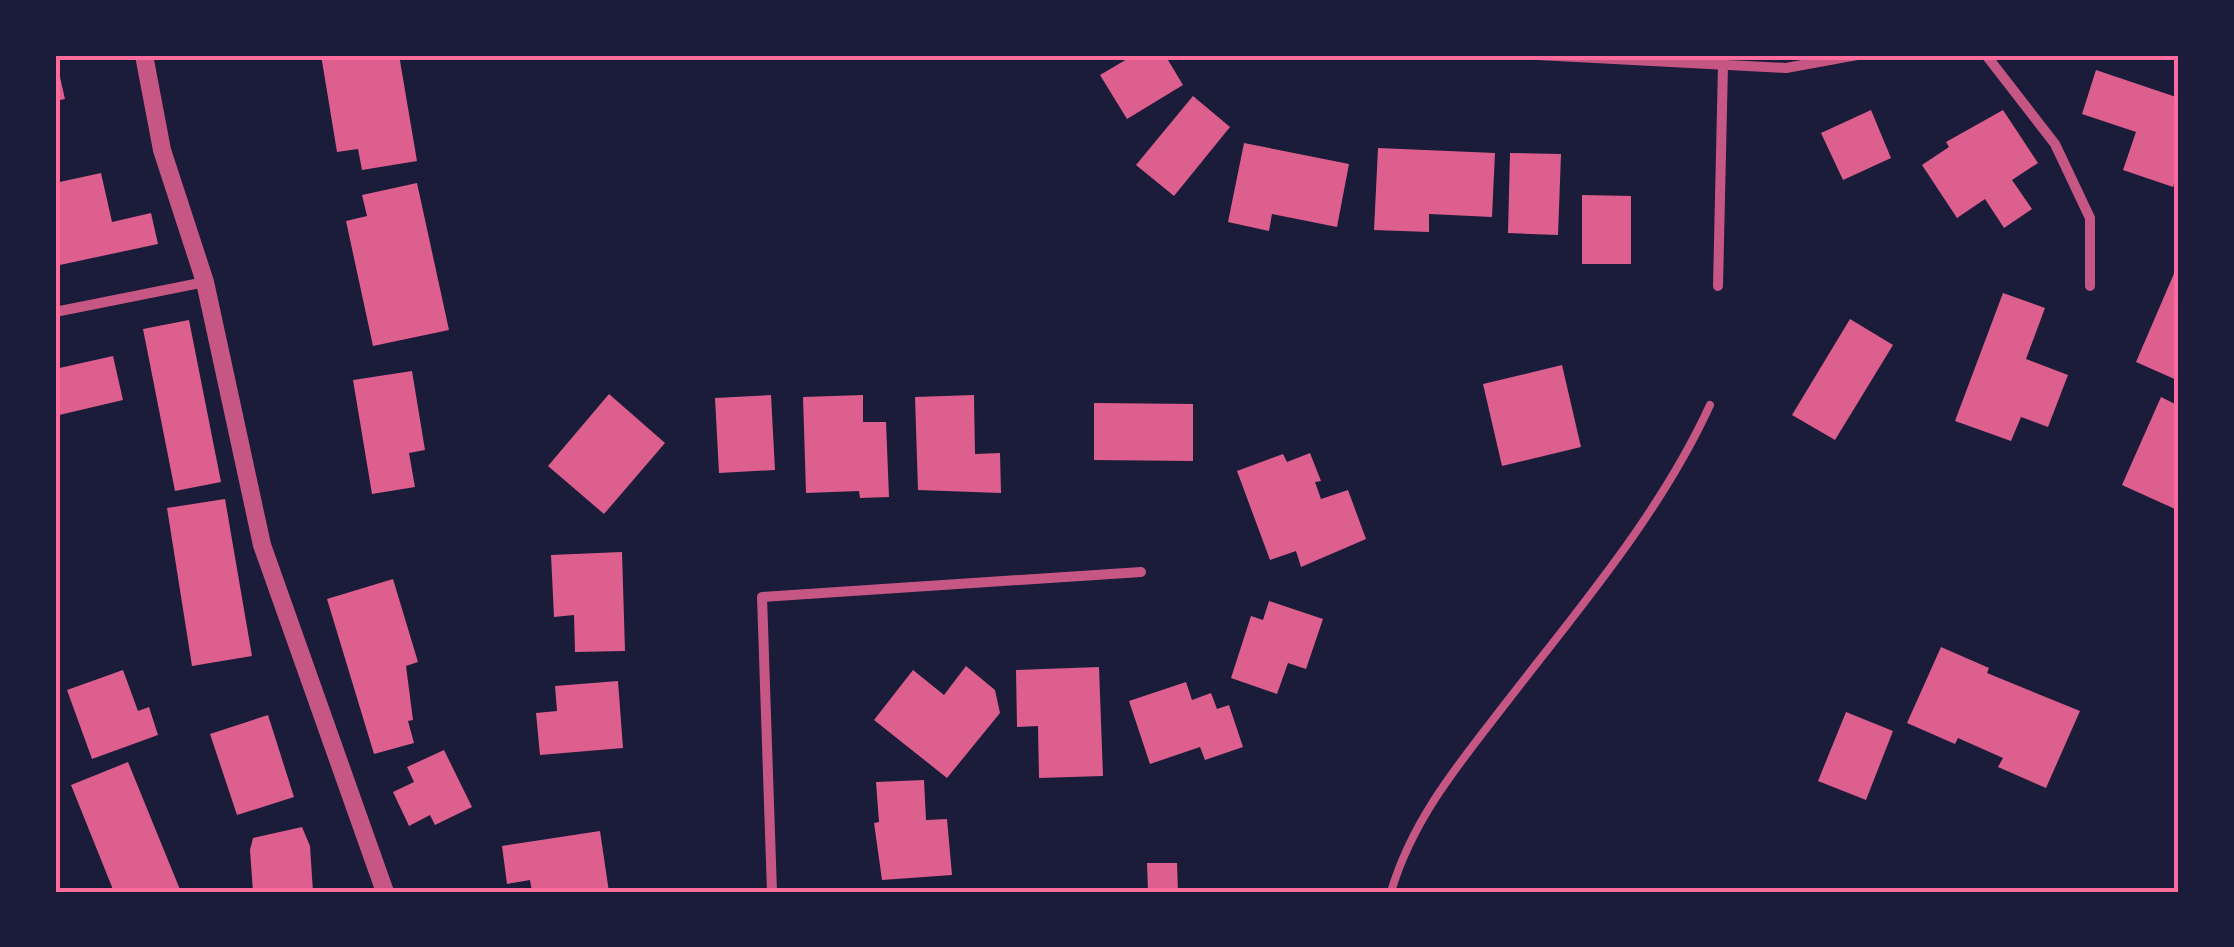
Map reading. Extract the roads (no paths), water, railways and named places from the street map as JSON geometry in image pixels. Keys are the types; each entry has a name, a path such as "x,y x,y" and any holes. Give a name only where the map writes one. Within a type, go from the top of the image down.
{"street":[{"path":"144,55 162,150 205,282 262,545 386,892"},
{"path":"1538,55 1786,68 1858,55"},
{"path":"1986,55 2055,144 2090,218 2090,286"},
{"path":"1718,286 1723,65"},
{"path":"55,312 205,282"},
{"path":"772,892 762,598 1140,572"}],"lane":[{"path":"1391,892 1412,835 1438,792 1579,609 1675,474 1710,405"}]}
